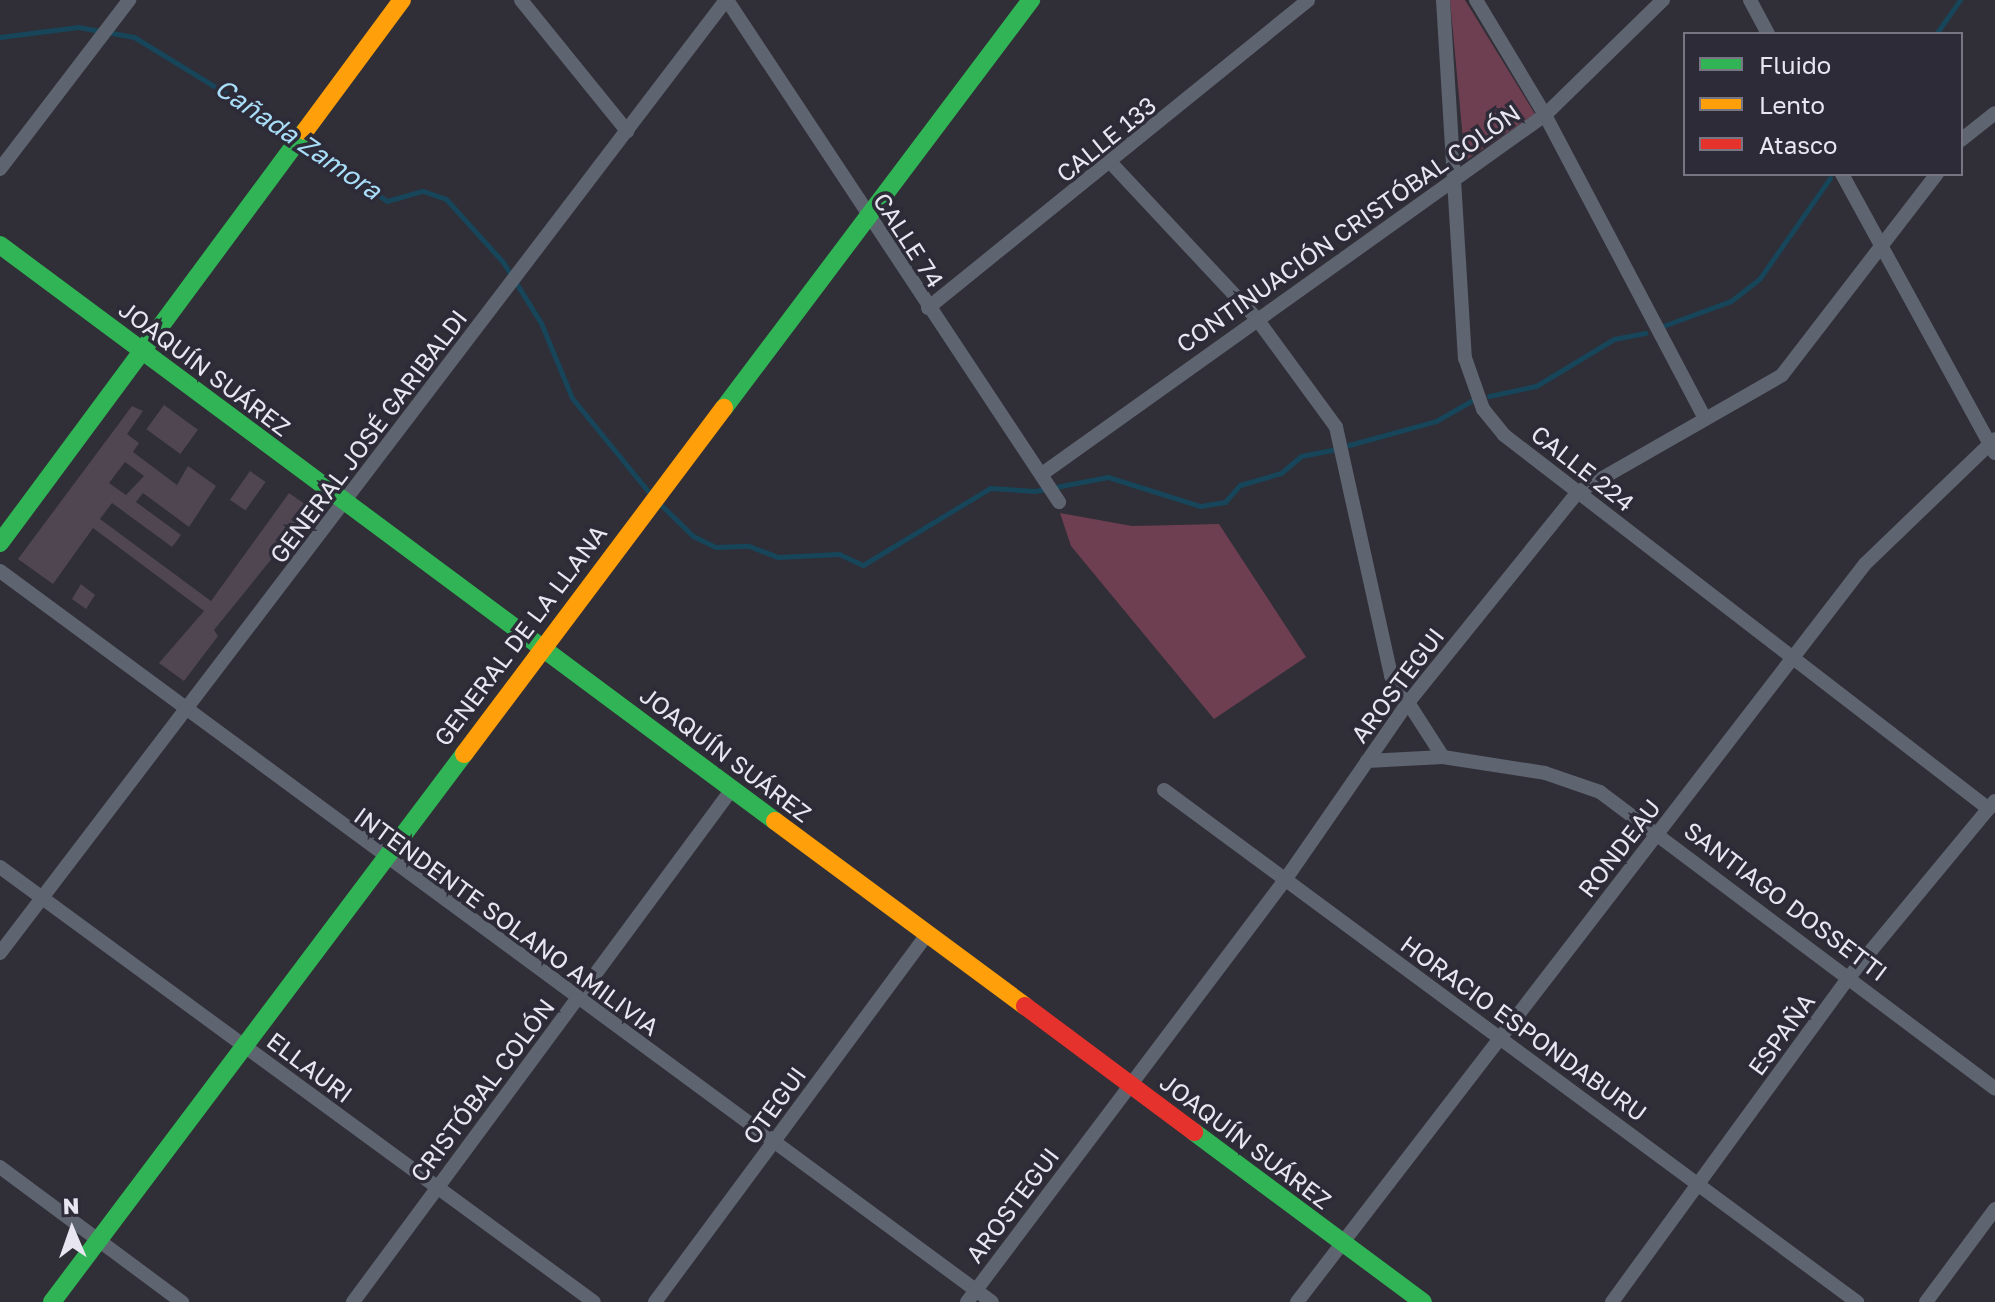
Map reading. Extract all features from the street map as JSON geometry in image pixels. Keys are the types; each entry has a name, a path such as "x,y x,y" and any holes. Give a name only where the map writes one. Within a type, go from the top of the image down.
{"street":[{"path":"0,169 129,0"},
{"path":"0,543 402,0"},
{"path":"521,0 627,131"},
{"name":"GENERAL JOSÉ GARIBALDI","path":"0,953 347,503 726,0"},
{"name":"CALLE 74","path":"726,0 1050,488"},
{"name":"GENERAL DE LA LLANA","path":"52,1302 541,646 1031,0"},
{"name":"CALLE 133","path":"928,308 1112,164 1308,0"},
{"name":"CALLE 224","path":"1443,0 1452,178 1472,385 1504,435 1792,658 1992,805"},
{"path":"1476,0 1545,115 1704,417"},
{"name":"CONTINUACIÓN CRISTÓBAL COLÓN","path":"1050,488 1257,319 1545,115 1663,0"},
{"path":"1750,0 1767,32"},
{"path":"1963,138 1995,113"},
{"path":"1112,164 1257,319 1336,427 1391,676 1406,705 1443,757"},
{"path":"1843,176 1993,445"},
{"name":"AROSTEGUI","path":"971,1296 1285,880 1406,705 1578,492 1782,375 1883,252 1936,176"},
{"name":"JOAQUÍN SUÁREZ","path":"0,245 1423,1302"},
{"name":"RONDEAU","path":"1297,1302 1792,658 1895,530 1993,445"},
{"name":"INTENDENTE SOLANO AMILIVIA","path":"0,571 382,858 773,1143 971,1296 992,1302"},
{"name":"SANTIAGO DOSSETTI","path":"1367,761 1443,757 1559,777 1600,792 1850,976 1995,1089"},
{"name":"CRISTÓBAL COLÓN","path":"353,1302 732,789"},
{"name":"HORACIO ESPONDABURU","path":"1164,790 1857,1302"},
{"name":"ESPAÑA","path":"1612,1302 1850,976 1992,805"},
{"name":"ELLAURI","path":"0,867 594,1302"},
{"name":"OTEGUI","path":"655,1302 927,934"},
{"path":"0,1167 182,1302"},
{"path":"1926,1302 1995,1209"}],"shaded area":[{"path":"1450,0 1465,0 1535,114 1465,161"},
{"path":"1060,513 1132,526 1219,524 1306,657 1214,719 1071,546"}],"building":[{"path":"164,405 198,430 180,454 146,429"},
{"path":"132,406 143,411 127,434 139,443 133,452 177,485 188,466 216,486 189,527 143,493 136,502 181,535 172,547 112,503 100,519 211,601 289,493 312,509 214,630 218,636 184,681 159,663 204,611 93,528 53,584 18,559","holes":["125,462 144,476 126,495 109,483"]},
{"path":"250,471 266,482 245,511 230,500"},
{"path":"81,584 95,595 86,609 72,599"}],"waterway":[{"name":"Cañada Zamora","path":"1937,32 1960,0"},
{"name":"Cañada Zamora","path":"0,37 78,27 134,37 294,135"},
{"name":"Cañada Zamora","path":"302,141 387,201 423,191 446,199 503,262 541,323 572,398 651,495"},
{"name":"Cañada Zamora","path":"1663,326 1731,301 1760,278 1830,178"},
{"name":"Cañada Zamora","path":"1489,396 1536,386 1614,339 1645,333"},
{"name":"Cañada Zamora","path":"1349,445 1436,421 1473,400"},
{"name":"Cañada Zamora","path":"658,502 693,536 716,547 749,546 778,557 839,554 863,565 990,488 1035,491 1108,477 1200,506 1225,502 1240,485 1281,473 1301,456 1337,449"}],"traffic: fast":[{"path":"724,408 1031,0"},
{"path":"0,543 305,131"},
{"path":"0,245 775,821"},
{"path":"52,1302 464,754"},
{"path":"1194,1132 1423,1302"}],"traffic: slow":[{"path":"305,131 402,0"},
{"path":"464,754 724,408"},
{"path":"775,821 1025,1006"}],"traffic: jam":[{"path":"1025,1006 1194,1132"}]}
